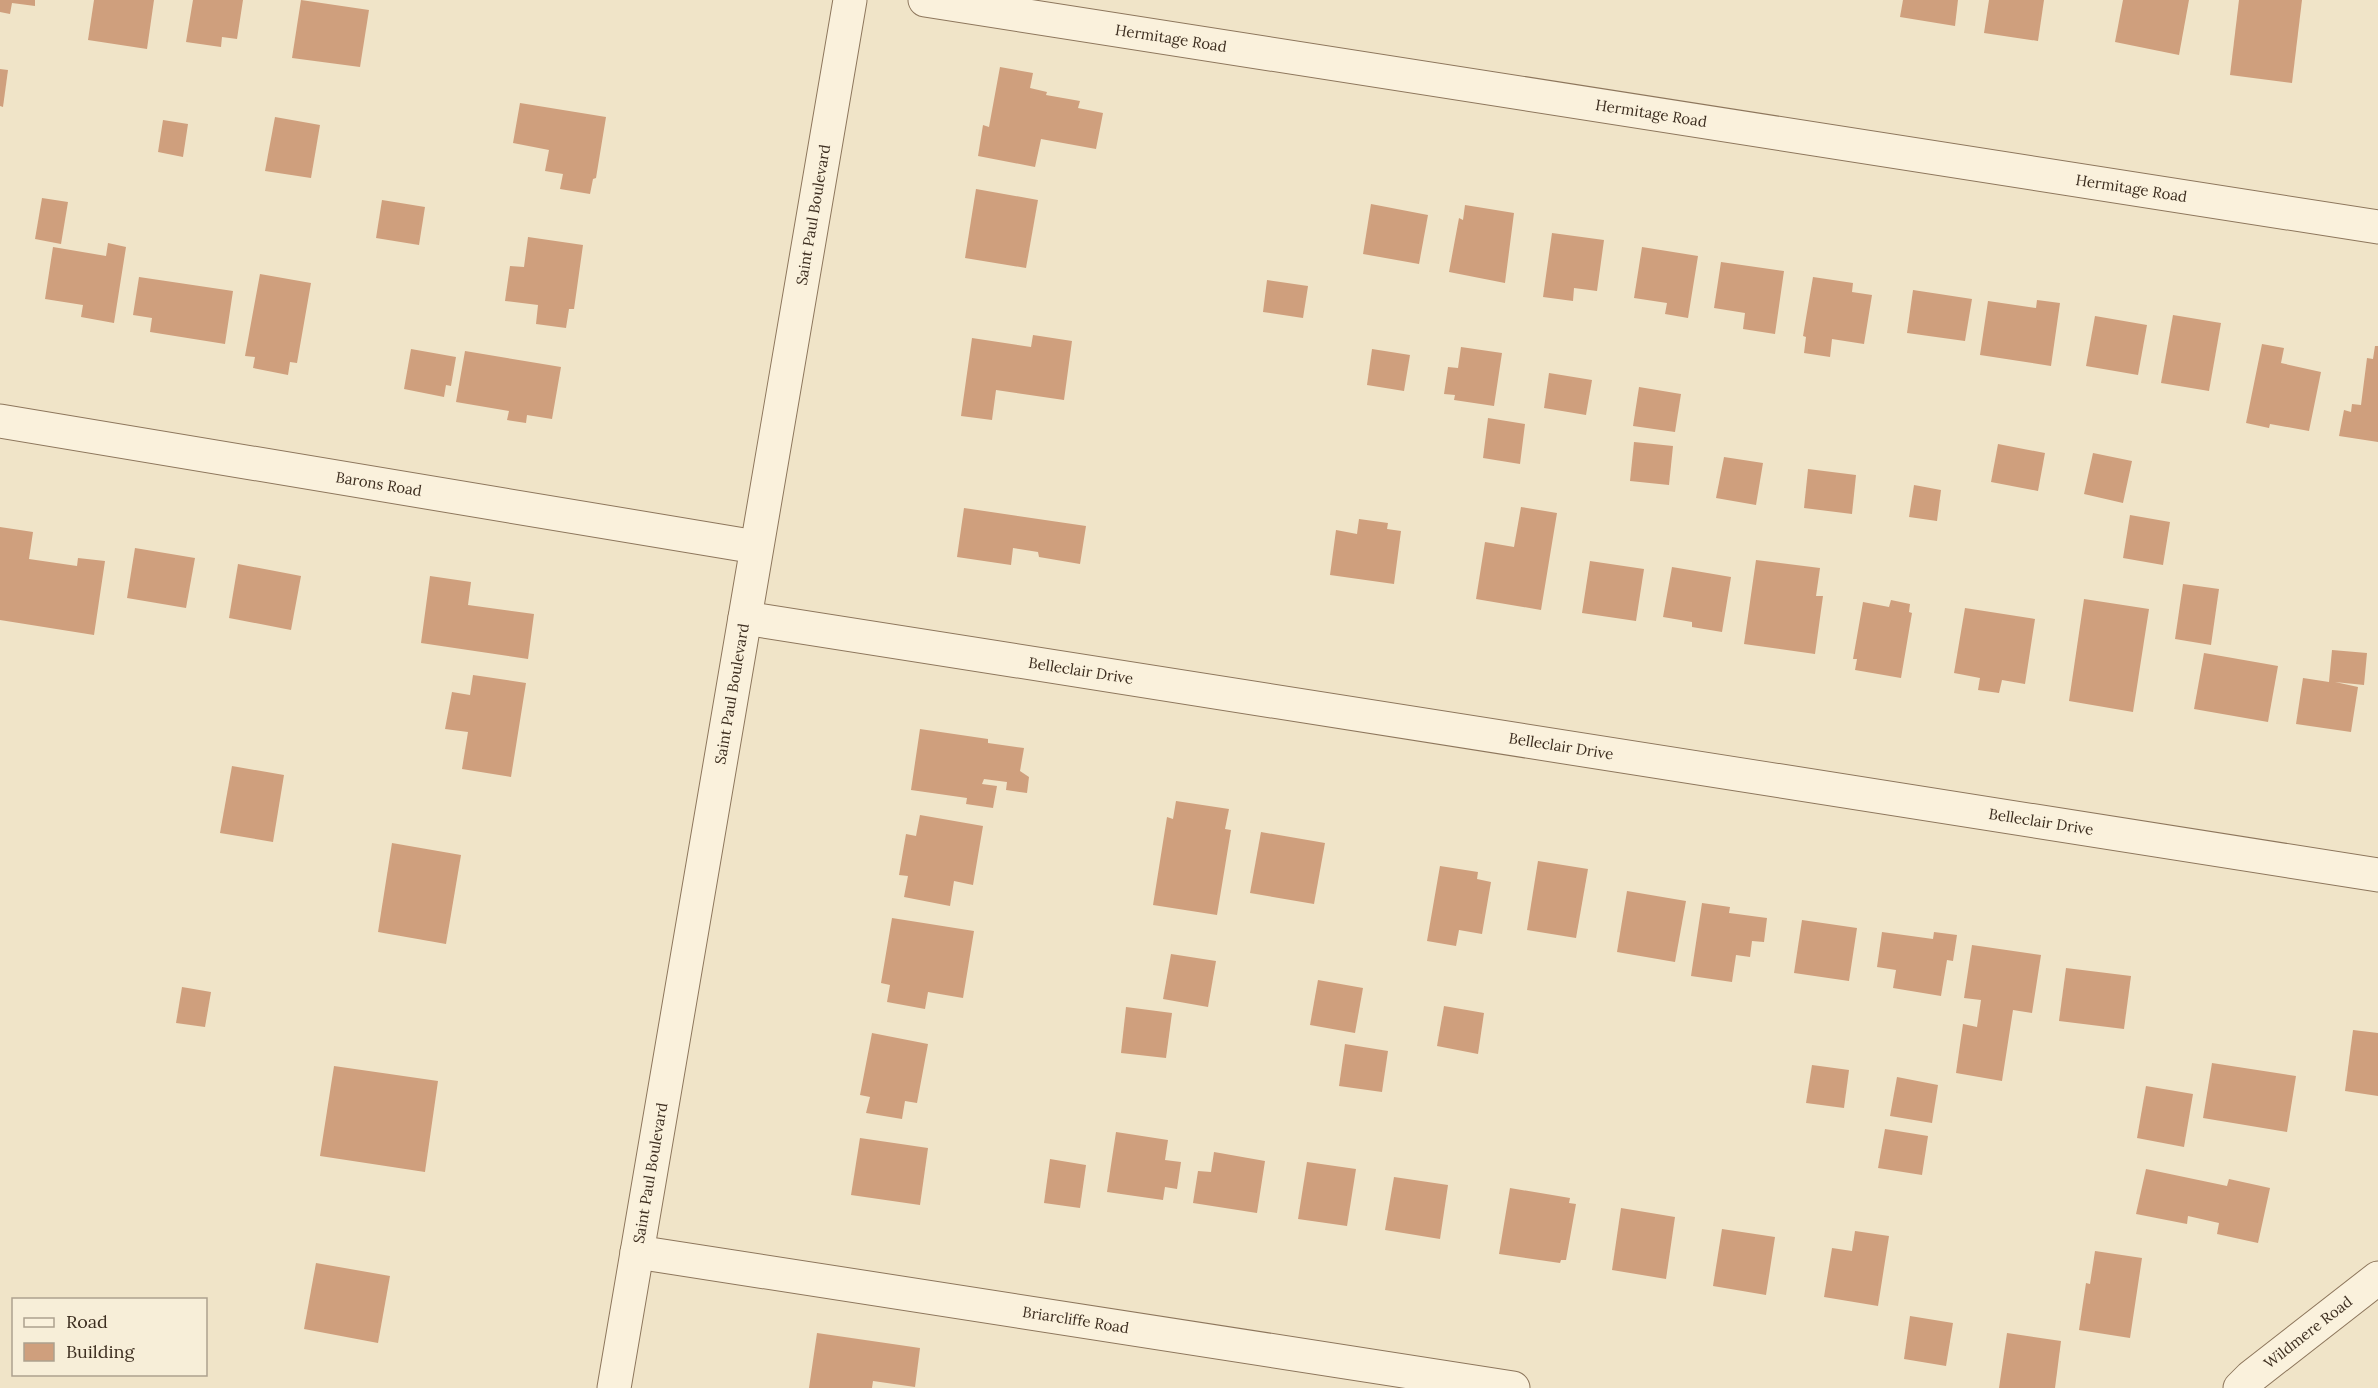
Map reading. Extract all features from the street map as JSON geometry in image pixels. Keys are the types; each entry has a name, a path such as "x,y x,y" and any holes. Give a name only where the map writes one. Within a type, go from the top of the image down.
{"street":[{"name":"Saint Paul Boulevard","path":"614,1388 850,0"},
{"name":"Hermitage Road","path":"925,0 2378,227"},
{"name":"Barons Road","path":"0,421 756,547"},
{"name":"Belleclair Drive","path":"745,618 2378,875"},
{"name":"Briarcliffe Road","path":"637,1252 1513,1388"},
{"name":"Wildmere Road","path":"2240,1388 2378,1278"}],"building":[{"path":"0,0 35,0 35,6 12,3 10,14 0,12"},
{"path":"94,0 154,0 147,49 88,40"},
{"path":"193,0 243,0 237,39 222,37 221,47 186,42"},
{"path":"301,0 369,10 360,67 292,58"},
{"path":"1903,0 1958,0 1955,26 1900,17"},
{"path":"1989,0 2044,0 2038,41 1984,33"},
{"path":"2123,0 2189,0 2179,55 2115,42"},
{"path":"2239,0 2302,0 2292,83 2230,75"},
{"path":"1000,67 1033,73 1030,88 1047,92 1046,95 1080,101 1078,108 1103,113 1096,149 1041,139 1035,167 978,156 983,125 989,127"},
{"path":"0,69 8,70 3,107 0,106"},
{"path":"520,103 606,117 596,178 593,179 590,194 560,189 563,174 545,171 549,150 513,143"},
{"path":"275,117 320,125 311,178 265,171"},
{"path":"163,120 188,124 183,157 158,152"},
{"path":"976,189 1038,200 1026,268 965,258"},
{"path":"42,198 68,202 61,244 35,239"},
{"path":"382,200 425,207 419,245 376,238"},
{"path":"1371,204 1428,215 1419,264 1363,254"},
{"path":"1465,205 1514,213 1505,283 1449,272 1459,218 1463,220"},
{"path":"1552,233 1604,240 1597,291 1574,288 1573,301 1543,297"},
{"path":"528,237 583,245 574,309 569,309 566,328 536,324 538,305 505,301 510,266 524,267"},
{"path":"108,243 126,247 114,323 81,317 83,305 45,299 53,247 106,256"},
{"path":"1642,247 1698,256 1688,318 1665,314 1667,303 1634,298"},
{"path":"1721,262 1784,271 1775,334 1743,329 1745,313 1714,308"},
{"path":"260,274 311,283 297,363 290,362 288,375 253,368 255,357 245,356"},
{"path":"139,277 233,291 225,344 150,332 152,318 133,315"},
{"path":"1813,277 1853,283 1852,292 1872,295 1864,344 1832,339 1830,357 1804,353 1806,337 1803,336"},
{"path":"1267,280 1308,286 1303,318 1263,312"},
{"path":"1913,290 1972,299 1965,341 1907,333"},
{"path":"2037,300 2060,303 2051,366 1980,355 1988,301 2036,308"},
{"path":"2173,315 2221,323 2209,391 2161,383"},
{"path":"2095,316 2147,325 2138,375 2086,366"},
{"path":"1033,335 1072,341 1064,400 996,390 992,420 961,416 972,338 1031,347"},
{"path":"2262,344 2284,348 2281,363 2321,372 2309,431 2270,424 2269,428 2246,423"},
{"path":"2375,346 2378,346 2378,442 2339,436 2344,410 2351,412 2352,404 2361,405 2367,358 2373,359"},
{"path":"1461,347 1502,353 1494,406 1454,400 1455,395 1444,394 1448,367 1458,368"},
{"path":"411,349 456,357 451,386 446,385 444,397 404,389"},
{"path":"1372,349 1410,355 1404,391 1367,385"},
{"path":"465,351 561,367 552,419 527,415 526,423 507,420 509,411 456,402"},
{"path":"1549,373 1592,380 1586,415 1544,408"},
{"path":"1639,387 1681,394 1675,432 1633,426"},
{"path":"1488,418 1525,424 1520,464 1483,458"},
{"path":"1634,442 1673,446 1669,485 1630,481"},
{"path":"1998,444 2045,453 2038,491 1991,482"},
{"path":"2093,453 2132,461 2123,503 2084,494"},
{"path":"1724,457 1763,463 1756,505 1716,498"},
{"path":"1808,469 1856,475 1852,514 1804,508"},
{"path":"1914,485 1941,490 1937,521 1909,517"},
{"path":"1521,507 1557,513 1541,610 1476,599 1485,542 1514,547"},
{"path":"964,508 1086,526 1080,564 1039,557 1038,552 1013,548 1011,565 957,557"},
{"path":"2130,515 2170,522 2163,565 2123,558"},
{"path":"1359,519 1388,523 1387,529 1401,531 1394,584 1330,575 1336,530 1357,534"},
{"path":"0,527 33,532 29,559 77,566 78,558 105,561 94,635 0,620"},
{"path":"135,548 195,558 186,608 127,598"},
{"path":"1756,560 1820,568 1816,596 1823,596 1815,654 1744,644"},
{"path":"1590,561 1644,569 1636,621 1582,613"},
{"path":"238,564 301,576 291,630 229,618"},
{"path":"1672,567 1731,577 1722,632 1692,627 1692,622 1663,617"},
{"path":"430,576 471,582 468,605 534,614 528,659 421,643"},
{"path":"2183,584 2219,589 2211,645 2175,639"},
{"path":"2084,599 2149,609 2133,712 2069,701"},
{"path":"1891,600 1910,604 1909,612 1912,613 1901,678 1855,670 1857,659 1853,659 1863,602 1889,607"},
{"path":"1965,608 2035,619 2025,684 2002,680 1999,693 1978,690 1980,678 1954,673"},
{"path":"2332,650 2367,653 2364,685 2335,682 2358,687 2351,732 2296,724 2303,678 2329,682"},
{"path":"2204,653 2278,666 2268,722 2194,709"},
{"path":"473,675 526,683 511,777 462,769 468,732 445,729 452,692 470,695"},
{"path":"920,729 988,739 988,743 1024,748 1020,771 1029,777 1027,793 1006,790 1007,782 984,779 982,784 997,786 993,808 966,804 967,798 911,790"},
{"path":"232,766 284,775 273,842 220,833"},
{"path":"1176,801 1229,809 1225,829 1231,830 1217,915 1153,905 1167,817 1173,819"},
{"path":"920,815 983,826 973,885 954,881 950,906 904,897 908,876 899,875 906,834 916,836"},
{"path":"1261,832 1325,843 1314,904 1250,893"},
{"path":"392,843 461,855 446,944 378,932"},
{"path":"1538,861 1588,869 1576,938 1527,930"},
{"path":"1440,866 1478,872 1477,879 1491,882 1482,934 1459,930 1456,946 1427,941"},
{"path":"1627,891 1686,901 1675,962 1617,952"},
{"path":"1702,903 1730,907 1729,913 1767,918 1764,942 1752,941 1750,957 1736,955 1732,982 1691,976"},
{"path":"892,918 974,931 963,998 928,992 925,1009 887,1002 890,985 881,983"},
{"path":"1802,920 1857,928 1849,981 1794,973"},
{"path":"1882,932 1933,939 1934,932 1957,935 1953,961 1947,960 1941,996 1893,988 1896,970 1877,967"},
{"path":"1972,945 2041,955 2032,1013 2013,1010 2002,1081 1956,1073 1963,1024 1977,1027 1981,1000 1964,998"},
{"path":"1171,954 1216,961 1208,1007 1163,999"},
{"path":"2066,968 2131,976 2124,1029 2059,1021"},
{"path":"1318,980 1363,988 1355,1033 1310,1025"},
{"path":"182,987 211,992 205,1027 176,1023"},
{"path":"1444,1006 1484,1013 1478,1054 1437,1046"},
{"path":"1126,1007 1172,1013 1166,1058 1121,1053"},
{"path":"2353,1030 2378,1033 2378,1096 2345,1091"},
{"path":"872,1033 928,1044 917,1103 905,1101 902,1119 866,1113 870,1097 860,1095"},
{"path":"1345,1044 1388,1051 1382,1092 1339,1086"},
{"path":"2212,1063 2296,1076 2287,1132 2203,1118"},
{"path":"1812,1065 1849,1070 1844,1108 1806,1103"},
{"path":"334,1066 438,1081 425,1172 320,1156"},
{"path":"1897,1077 1938,1085 1932,1123 1890,1116"},
{"path":"2146,1086 2193,1094 2184,1147 2137,1138"},
{"path":"1885,1129 1928,1136 1922,1175 1878,1168"},
{"path":"1116,1132 1168,1140 1165,1160 1181,1162 1177,1189 1165,1187 1163,1200 1107,1192"},
{"path":"860,1138 928,1148 920,1205 851,1195"},
{"path":"1214,1152 1265,1161 1257,1213 1193,1203 1198,1171 1211,1172"},
{"path":"1050,1159 1086,1165 1080,1208 1044,1203"},
{"path":"1307,1162 1356,1169 1347,1226 1298,1219"},
{"path":"2146,1169 2227,1186 2229,1179 2270,1188 2258,1243 2217,1234 2219,1223 2188,1216 2187,1224 2136,1214"},
{"path":"1394,1177 1448,1185 1440,1239 1385,1230"},
{"path":"1510,1188 1570,1198 1569,1203 1576,1204 1566,1260 1561,1260 1560,1263 1499,1254"},
{"path":"1621,1208 1675,1217 1666,1279 1612,1270"},
{"path":"1722,1229 1775,1237 1766,1295 1713,1286"},
{"path":"1855,1231 1889,1236 1878,1306 1824,1297 1832,1248 1852,1251"},
{"path":"2095,1251 2142,1258 2130,1338 2079,1330 2086,1283 2090,1284"},
{"path":"316,1263 390,1276 378,1343 304,1329"},
{"path":"1910,1316 1953,1323 1946,1366 1904,1359"},
{"path":"817,1333 920,1348 915,1387 873,1381 872,1388 809,1388"},
{"path":"2007,1333 2061,1341 2055,1388 1999,1388"}]}
